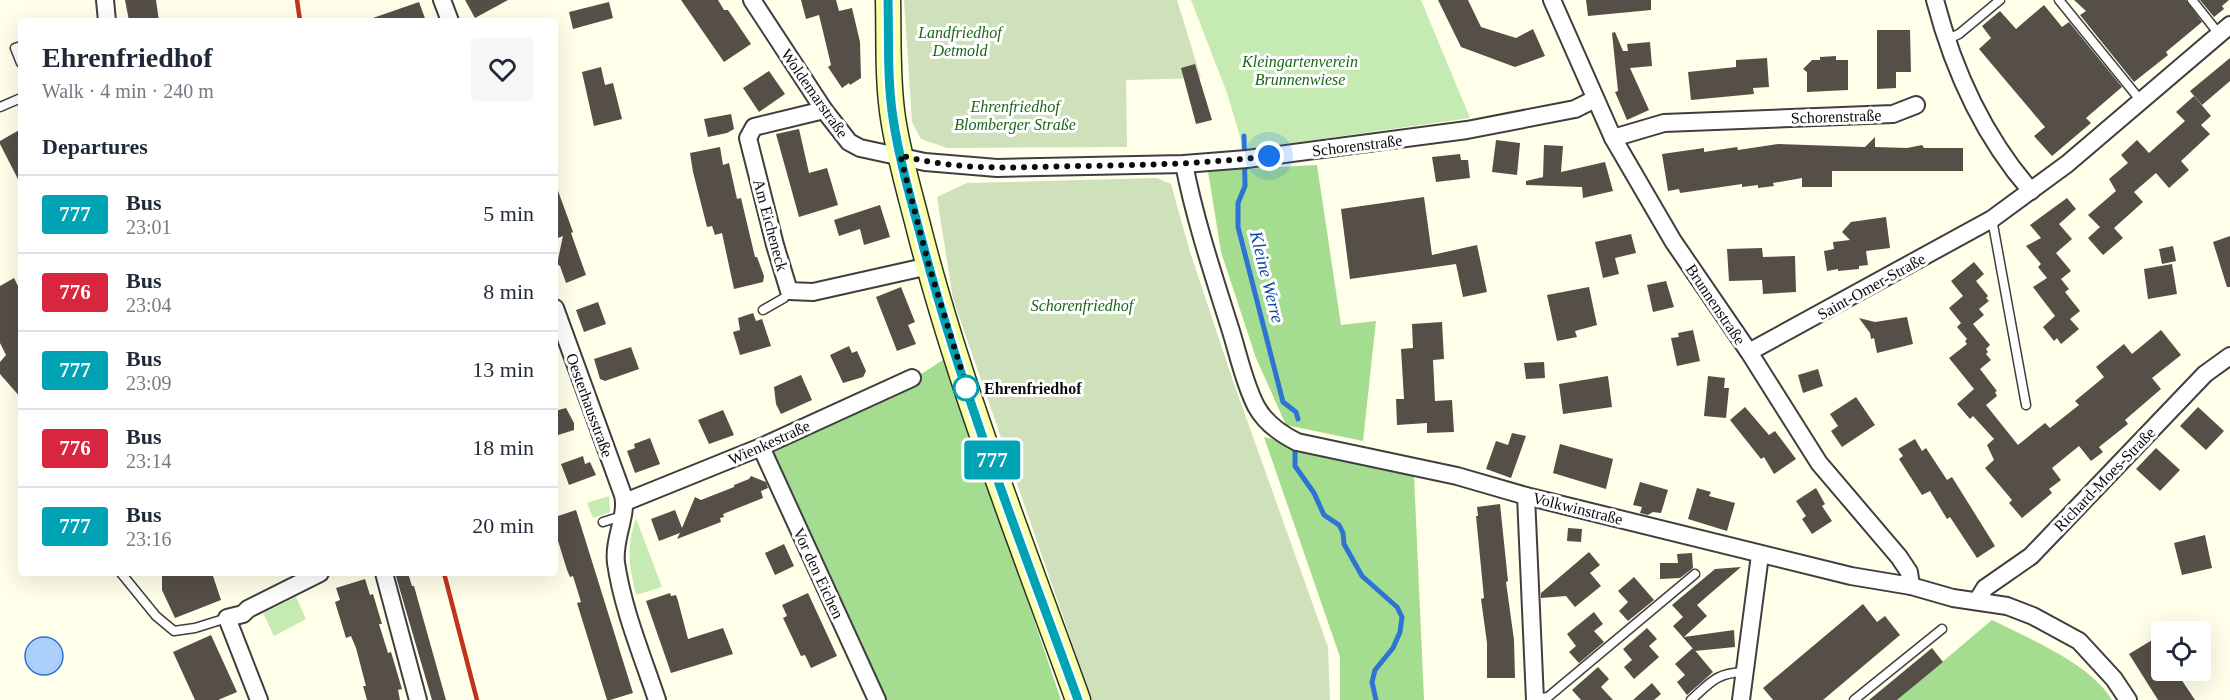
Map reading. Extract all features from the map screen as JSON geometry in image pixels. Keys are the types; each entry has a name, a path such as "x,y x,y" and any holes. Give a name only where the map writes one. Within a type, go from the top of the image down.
{"street":[{"path":"105,0 107,18"},
{"path":"442,0 449,18"},
{"name":"Woldemarstraße","path":"752,0 824,110 849,142 860,148 900,155"},
{"path":"888,0 892,116 929,266 954,354 1077,700"},
{"name":"Brunnenstraße","path":"1552,0 1613,138 1672,241 1749,352 1819,463 1899,557 1909,572 1911,586"},
{"path":"1935,0 1946,40 1972,103 2011,167 2031,190"},
{"name":"Saint-Omer-Straße","path":"1749,352 1992,219 2067,164 2225,30"},
{"name":"Schorenstraße","path":"900,155 924,162 997,168 1184,164 1242,159 1467,130 1575,109 1595,99"},
{"name":"Schorenstraße","path":"1613,138 1664,123 1893,114 1916,105"},
{"name":"Am Eicheneck","path":"824,110 754,127 748,138 789,291 813,292 929,266"},
{"name":"Volkwinstraße","path":"1184,164 1203,254 1257,407 1281,434 1297,442 1457,476 1526,496 1760,555 1851,576 1911,586 1953,598 2007,606 2033,616 2079,641 2114,679 2128,700"},
{"name":"Oesterhausstraße","path":"558,317 624,509"},
{"name":"Richard-Moes-Straße","path":"1977,601 1979,594 1992,582 2031,556 2205,374 2230,356"},
{"name":"Wienkestraße","path":"624,509 912,378"},
{"name":"Vor den Eichen","path":"760,447 878,700"},
{"path":"1526,496 1535,699"},
{"path":"624,509 615,543 616,563 632,627 657,700"},
{"path":"1741,700 1760,555"},
{"path":"260,700 227,618 243,614 248,609 314,576"},
{"path":"385,576 418,700"}],"lane":[{"path":"1946,40 1959,34 2000,0"},
{"path":"2059,0 2141,101"},
{"name":"Saint-Omer-Straße","path":"2192,0 2225,30"},
{"path":"0,107 18,99"},
{"path":"1992,219 2026,405"},
{"path":"763,310 784,298 789,291"},
{"path":"603,522 624,509"},
{"path":"1535,699 1548,697 1695,574"},
{"path":"123,576 156,616 174,631 195,628 227,618"},
{"path":"1854,700 1942,629"},
{"path":"1690,700 1727,672 1743,672"}],"green space":[{"name":"Landfriedhof Detmold","path":"904,0 1177,0 1201,78 1126,80 1127,147 947,148 921,139 912,122"},
{"name":"Kleingartenverein Brunnenwiese","path":"1191,0 1421,0 1470,118 1244,150 1227,93"},
{"path":"1317,165 1341,325 1376,321 1363,441 1286,425 1256,358 1221,252 1208,171"},
{"name":"Schorenfriedhof","path":"1157,178 1171,184 1190,252 1233,381 1328,647 1330,700 1092,700 953,299 937,197 967,183"},
{"path":"946,358 1061,700 886,700 770,451 912,380"},
{"path":"1264,437 1414,475 1424,700 1340,700 1340,657"},
{"path":"609,496 610,512 593,518 587,503"},
{"path":"636,518 662,587 636,595 630,557 631,538"},
{"path":"296,597 306,619 274,636 263,613"},
{"path":"1992,620 2058,653 2089,675 2112,700 1897,700"}],"water":[{"path":"44,637 57,643 63,656 57,669 44,675 31,669 25,656 31,643"}],"building":[{"path":"125,0 156,0 159,18 128,18"},
{"path":"465,0 508,0 475,18"},
{"path":"681,0 718,0 724,10 728,10 751,44 724,62"},
{"path":"801,0 836,0 839,11 852,8 860,42 861,78 842,88 828,67 831,65 819,15 806,19"},
{"path":"1438,0 1468,0 1481,27 1516,38 1533,29 1545,56 1515,67 1461,47"},
{"path":"1586,0 1651,0 1651,10 1588,16"},
{"path":"2074,0 2186,0 2202,22 2166,52 2168,55 2134,82 2080,15 2086,11"},
{"path":"2200,0 2229,0 2222,6 2224,9 2214,17"},
{"path":"419,2 425,18 373,18"},
{"path":"609,2 613,18 573,29 569,12"},
{"path":"2044,5 2062,27 2069,22 2122,87 2086,118 2091,123 2052,156 2034,136 2045,127 1979,49 1991,38 1982,26 2000,11 2016,29"},
{"path":"1877,30 1910,30 1911,72 1896,72 1896,88 1877,89"},
{"path":"1615,32 1623,51 1628,51 1627,44 1650,42 1652,66 1630,68 1649,110 1627,120 1615,92 1618,91 1612,33"},
{"path":"1836,56 1836,60 1848,60 1848,90 1807,92 1807,72 1803,69 1812,60"},
{"path":"1767,58 1769,87 1753,88 1754,94 1691,100 1688,72 1736,67 1736,60"},
{"path":"2230,58 2230,81 2202,105 2190,91"},
{"path":"1195,64 1212,120 1196,124 1181,68"},
{"path":"601,67 605,85 613,83 622,119 594,126 582,72"},
{"path":"769,71 785,94 759,112 743,88"},
{"path":"2194,96 2211,116 2201,125 2210,134 2181,161 2189,170 2169,188 2156,173 2134,192 2143,202 2114,228 2123,238 2103,255 2088,238 2100,227 2088,215 2116,191 2109,179 2128,163 2121,155 2137,140 2149,153 2185,121 2176,112"},
{"path":"731,114 734,129 708,137 704,119"},
{"path":"799,129 809,173 827,168 838,205 799,217 776,134"},
{"path":"18,131 18,179 0,144 0,141"},
{"path":"1875,137 1875,147 1907,148 1922,145 1924,148 1963,148 1963,171 1832,171 1832,187 1802,187 1802,178 1758,188 1758,185 1742,187 1742,184 1680,193 1679,189 1668,191 1662,154 1704,148 1704,152 1737,147 1738,150 1778,144 1865,147"},
{"path":"1496,140 1520,143 1517,175 1492,172"},
{"path":"1544,145 1563,146 1561,172 1605,162 1613,191 1583,198 1582,187 1526,185 1526,181 1543,177"},
{"path":"720,147 723,165 729,163 737,199 741,198 755,257 757,257 764,276 763,282 734,289 722,233 715,235 712,226 707,227 690,153"},
{"path":"1460,154 1461,160 1468,160 1470,178 1436,182 1432,157"},
{"path":"558,191 586,275 566,283 558,265 563,236 558,238"},
{"path":"1424,197 1432,255 1477,245 1487,292 1463,297 1456,264 1350,279 1341,209"},
{"path":"2067,198 2076,209 2059,224 2072,239 2056,253 2071,271 2061,279 2069,289 2065,292 2080,311 2070,319 2079,329 2061,344 2057,338 2054,341 2043,327 2055,316 2033,287 2047,278 2038,267 2041,264 2026,246 2041,238 2030,225"},
{"path":"880,205 890,237 864,245 860,229 839,236 834,220"},
{"path":"1886,217 1890,248 1866,251 1868,265 1859,266 1859,269 1827,271 1824,251 1834,249 1833,242 1850,240 1842,232 1851,222"},
{"path":"1631,234 1636,253 1615,258 1619,274 1603,278 1595,242"},
{"path":"2230,236 2230,287 2227,287 2213,242"},
{"path":"2173,246 2176,261 2162,264 2159,249"},
{"path":"1762,248 1763,257 1795,256 1796,292 1763,294 1762,280 1729,281 1727,249"},
{"path":"1974,262 1984,274 1976,281 1988,296 1986,298 1989,301 1979,309 1984,315 1973,324 1990,345 1986,349 1988,352 1986,354 1991,360 1980,369 1997,391 1995,392 1997,396 1986,405 2018,445 2045,423 2050,428 2079,405 2075,401 2104,377 2096,367 2124,344 2132,354 2161,330 2181,355 2152,378 2161,389 2125,420 2128,424 2099,447 2103,452 2091,461 2079,446 2052,468 2061,480 2049,489 2052,493 2022,518 2009,503 2012,500 1985,468 1994,460 1987,445 1994,439 1973,416 1970,419 1957,404 1974,389 1949,358 1967,344 1965,341 1967,339 1957,327 1961,323 1949,308 1963,296 1951,281"},
{"path":"2172,264 2177,294 2148,299 2144,269"},
{"path":"14,278 18,286 18,395 0,374 0,362 6,355 0,343 0,286"},
{"path":"1666,281 1674,307 1653,312 1647,285"},
{"path":"901,287 915,322 908,325 916,344 897,351 876,297"},
{"path":"1589,287 1597,325 1575,331 1577,337 1557,341 1547,295"},
{"path":"598,302 606,324 584,332 576,310"},
{"path":"753,313 756,321 762,319 771,346 740,355 733,332 740,330 738,318"},
{"path":"1907,317 1913,344 1877,353 1874,338 1871,339 1870,333 1859,318 1875,322"},
{"path":"1442,322 1444,359 1433,360 1435,401 1452,400 1454,432 1427,433 1427,423 1397,425 1396,399 1404,399 1401,349 1413,348 1412,324"},
{"path":"1693,330 1700,361 1677,366 1671,338 1679,337 1678,333"},
{"path":"849,346 852,353 857,351 866,371 863,377 843,383 830,355"},
{"path":"631,347 639,369 605,381 600,379 594,359"},
{"path":"1544,362 1545,378 1526,379 1524,363"},
{"path":"1818,369 1823,386 1803,393 1798,375"},
{"path":"801,375 812,400 781,414 776,404 774,387"},
{"path":"1608,376 1612,407 1563,414 1559,384"},
{"path":"1708,376 1725,378 1724,388 1729,388 1726,418 1704,416"},
{"path":"1856,397 1875,425 1842,447 1831,431 1838,426 1830,414"},
{"path":"1745,407 1769,435 1775,431 1796,459 1774,474 1764,457 1761,459 1730,420"},
{"path":"2198,407 2224,431 2206,450 2180,426"},
{"path":"566,408 574,423 574,430 558,435 558,410"},
{"path":"723,410 734,435 709,444 698,420"},
{"path":"1512,433 1526,436 1511,478 1486,469 1496,441 1508,445"},
{"path":"650,438 660,464 635,473 627,451 635,448 634,444"},
{"path":"1915,439 1922,451 1926,448 1947,480 1952,477 1995,546 1977,558 1950,517 1947,519 1930,491 1922,495 1899,459 1903,456 1898,449"},
{"path":"1560,444 1613,459 1606,489 1553,473"},
{"path":"2156,448 2180,470 2160,491 2136,469"},
{"path":"583,456 585,464 590,462 596,475 569,485 561,464"},
{"path":"751,476 766,482 768,488 761,491 763,498 723,514 724,517 720,518 721,522 677,539 680,533 659,541 651,519 675,510 682,528 695,497 701,500 734,487"},
{"path":"1640,482 1668,490 1661,513 1653,512 1648,515 1640,513 1642,507 1633,505"},
{"path":"1697,488 1711,492 1709,496 1735,503 1727,531 1688,519"},
{"path":"1816,488 1825,504 1822,506 1832,521 1812,534 1802,519 1806,516 1796,501"},
{"path":"1500,504 1508,581 1506,582 1514,640 1515,678 1487,678 1487,643 1481,599 1484,598 1476,516 1478,516 1477,507"},
{"path":"576,510 633,693 607,700 577,603 581,602 573,576 570,577 567,570 558,541 558,516"},
{"path":"1568,528 1582,529 1581,542 1567,541"},
{"path":"2205,535 2212,568 2182,575 2174,543"},
{"path":"784,544 794,566 775,575 765,553"},
{"path":"1589,552 1600,565 1590,573 1601,586 1575,607 1566,596 1541,598 1541,593"},
{"path":"1692,553 1693,568 1680,578 1660,579 1660,563 1678,563 1677,554"},
{"path":"1741,567 1697,605 1707,616 1684,637 1734,630 1735,647 1695,651 1673,626 1683,617 1672,605 1715,569"},
{"path":"162,576 213,576 221,600 175,618 162,590"},
{"path":"396,576 409,576 414,586 446,700 432,700"},
{"path":"1634,577 1654,600 1628,621 1619,611 1628,602 1618,591"},
{"path":"365,579 370,595 373,594 382,624 379,624 388,653 391,652 402,689 398,690 400,700 367,700 363,686 366,686 356,648 351,636 346,638 335,602 340,600 336,588"},
{"path":"670,593 671,596 676,595 688,639 723,628 733,654 671,673 646,601"},
{"path":"808,593 837,656 811,668 805,655 801,656 783,618 787,616 782,605"},
{"path":"1863,604 1877,622 1885,616 1900,635 1823,700 1773,700 1763,688"},
{"path":"1594,612 1603,624 1594,631 1604,642 1579,663 1569,652 1576,646 1567,634"},
{"path":"1647,628 1657,639 1649,646 1659,657 1634,679 1624,667 1632,660 1623,649"},
{"path":"211,635 237,692 218,700 195,700 173,652"},
{"path":"2151,641 2151,681 2182,681 2195,700 2158,700 2129,654"},
{"path":"1693,648 1713,672 1687,695 1677,682 1685,675 1675,664"},
{"path":"1932,648 1943,662 1897,700 1869,700"},
{"path":"1598,667 1609,679 1601,687 1613,700 1581,700 1572,690"},
{"path":"1652,683 1661,694 1654,700 1633,700"}],"waterway":[{"name":"Kleine Werre","path":"1244,136 1245,186 1238,203 1238,227 1283,402 1296,412 1298,419"},
{"name":"Kleine Werre","path":"1295,450 1295,466 1314,493 1324,515 1339,525 1343,533 1344,544 1362,576 1397,607 1402,617 1400,632 1393,648 1375,670 1372,682 1376,700"}],"railway":[{"path":"297,0 300,18"},
{"path":"445,576 477,700"}],"bus line":[{"name":"777","path":"888,0 892,116 929,266 954,354 1078,700"}],"place":[{"name":"Ehrenfriedhof","path":"966,388"}],"route":[{"path":"966,388 970,398 954,354 900,155 924,162 997,168 1184,164 1269,156"}],"park label":[{"name":"Ehrenfriedhof Blomberger Straße","path":"1015,115"}]}
